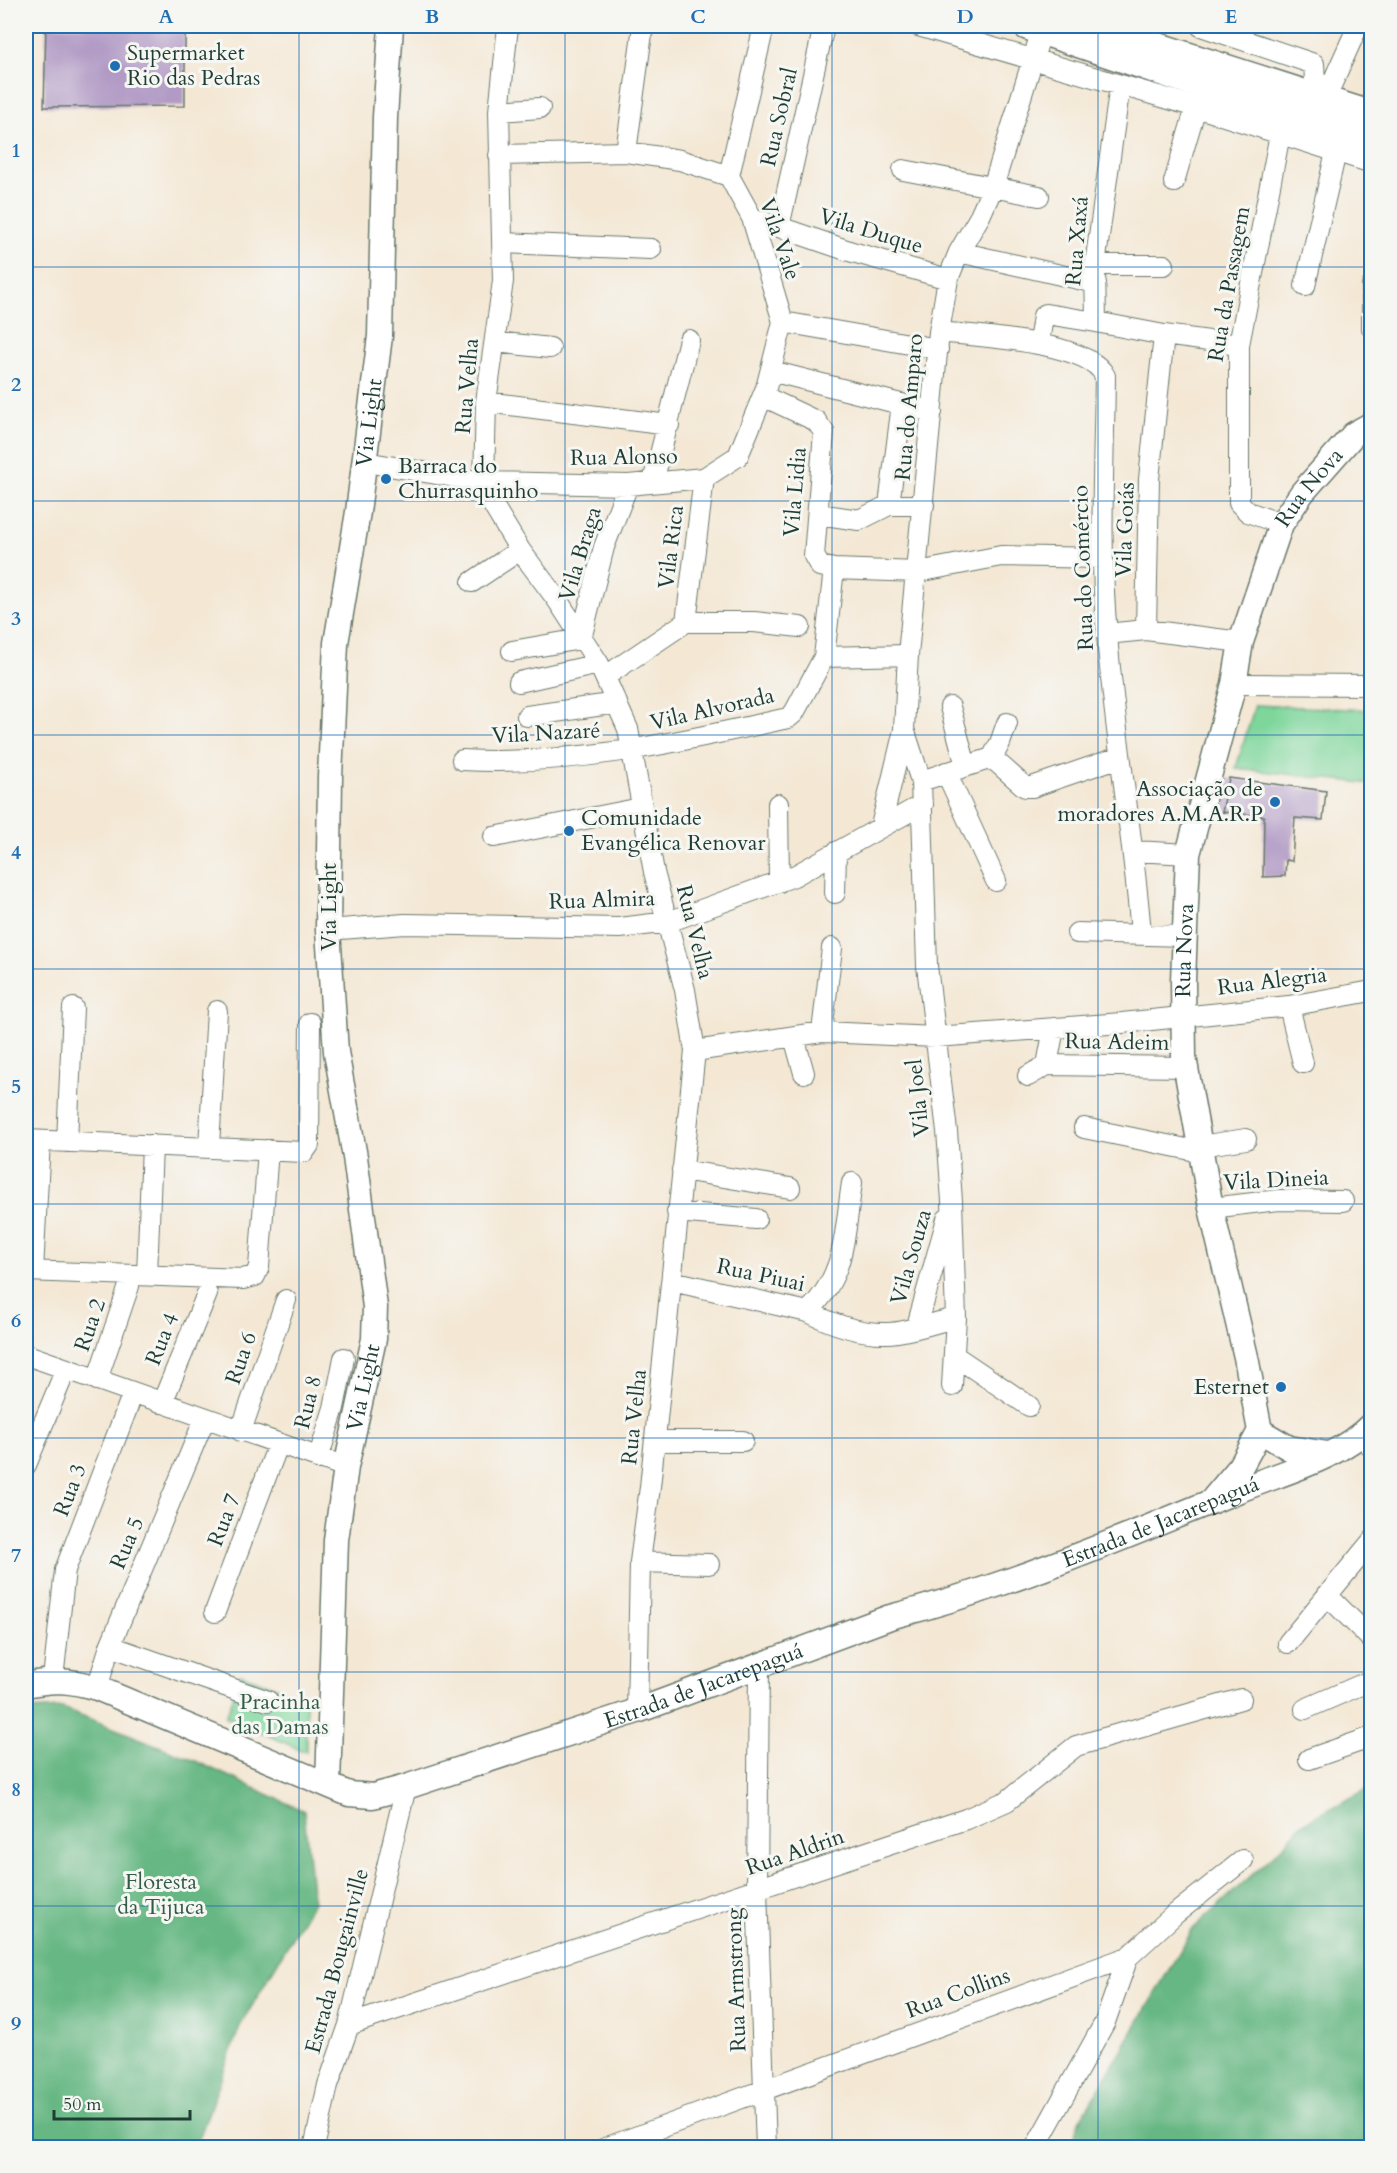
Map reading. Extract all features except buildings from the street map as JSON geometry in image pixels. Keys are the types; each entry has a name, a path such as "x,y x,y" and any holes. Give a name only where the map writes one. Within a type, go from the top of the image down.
{"main road":[{"path":"1094,26 1371,115"},
{"path":"1035,28 1329,142 1371,143"}],"street":[{"name":"Via Light","path":"328,1784 336,1540 346,1467 374,1339 375,1308 355,1157 336,1052 328,930 336,643 365,462 380,336 385,117 391,26"},
{"name":"Rua Velha","path":"508,26 499,111 503,281 486,402 484,482 494,507 520,550 558,601 602,670 628,729 641,808 685,990 695,1051 655,1441 640,1562 637,1711"},
{"path":"626,152 643,26"},
{"path":"499,156 626,152 680,160 729,176 764,26"},
{"name":"Rua Sobral","path":"779,227 824,26"},
{"path":"918,26 1196,107 1280,134 1329,142 1371,163"},
{"path":"1201,26 1314,64 1320,97"},
{"path":"1320,97 1358,26"},
{"name":"Rua do Amparo","path":"923,804 921,781 904,729 908,655 918,572 938,341 948,279 959,252 980,216 993,187 1012,120 1035,61 1035,28"},
{"name":"Rua Xaxá","path":"1039,343 1043,316 1046,314 1096,322 1096,274 1120,85"},
{"path":"1174,182 1196,107"},
{"path":"499,111 540,108"},
{"name":"Rua da Passagem","path":"1280,134 1239,345 1239,503 1248,512 1281,524"},
{"path":"1305,286 1329,142"},
{"path":"903,170 1038,196"},
{"name":"Vila Vale","path":"729,176 752,218 783,322"},
{"path":"752,218 779,227"},
{"name":"Vila Duque","path":"779,227 849,251 948,279"},
{"path":"502,243 651,249"},
{"path":"959,252 1096,274 1164,266"},
{"path":"1371,286 1371,328"},
{"name":"Rua Alonso","path":"365,462 484,482 628,485 704,478 738,456 763,396 783,322"},
{"path":"783,322 938,341"},
{"path":"1096,322 1164,335 1239,345"},
{"name":"Vila Goiás","path":"1146,630 1149,479 1164,335"},
{"name":"Vila Rica","path":"653,482 689,340"},
{"name":"Rua do Comércio","path":"938,341 1039,343 1097,363 1105,376 1103,558 1106,634 1120,757 1135,851 1141,934"},
{"path":"495,342 550,348"},
{"path":"771,371 932,412"},
{"name":"Vila Lidia","path":"763,396 816,422 824,432 814,556 820,566 834,569"},
{"path":"486,402 669,425"},
{"path":"889,506 902,404"},
{"name":"Rua Nova","path":"1260,1431 1246,1357 1211,1208 1185,1067 1184,936 1188,854 1234,684 1241,642 1281,524 1302,493 1354,434 1371,424"},
{"name":"Vila Rica","path":"686,622 704,478"},
{"name":"Vila Braga","path":"581,639 604,547 628,485"},
{"path":"818,514 859,520 889,506 924,505"},
{"path":"472,582 520,550"},
{"path":"834,569 918,572 1000,556 1103,558"},
{"name":"Vila Alvorada","path":"632,751 788,718 794,713 824,657 834,569"},
{"path":"519,682 602,670 686,622 754,622 800,627"},
{"path":"1106,634 1146,630 1241,642"},
{"path":"512,651 581,639"},
{"path":"824,657 908,655"},
{"path":"1234,684 1371,685"},
{"path":"527,716 617,703"},
{"path":"950,707 966,766"},
{"path":"921,781 992,758 1007,723"},
{"path":"881,826 904,729"},
{"name":"Vila Nazaré","path":"462,760 508,762 632,751"},
{"path":"992,758 1028,788 1120,757"},
{"path":"946,772 996,881"},
{"path":"778,804 779,882"},
{"name":"Rua Almira","path":"328,930 405,924 620,928 668,922 779,882 923,804"},
{"name":"Vila Joel","path":"923,804 927,966 952,1202 956,1318 952,1386"},
{"path":"494,837 641,808"},
{"path":"1135,851 1188,854"},
{"path":"835,893 836,852"},
{"path":"1077,933 1184,936"},
{"path":"822,1032 832,948"},
{"name":"Rua Alegria","path":"695,1051 822,1032 936,1037 1054,1028 1289,1006 1366,992"},
{"path":"1289,1006 1303,1063"},
{"path":"67,1142 74,1008"},
{"path":"209,1146 217,1011"},
{"path":"268,1150 259,1267 255,1276 243,1279 29,1271 33,1140 209,1146 268,1150 301,1153 309,1147 310,1023"},
{"path":"1028,1076 1047,1065 1054,1028"},
{"path":"794,1036 804,1073"},
{"name":"Rua Adeim","path":"1047,1065 1185,1067"},
{"path":"1084,1128 1201,1149 1246,1138"},
{"path":"147,1275 152,1145"},
{"path":"682,1170 790,1188"},
{"name":"Rua Piuai","path":"672,1281 808,1312 821,1298 837,1272 852,1183"},
{"name":"Vila Dineia","path":"1211,1208 1279,1200 1343,1201"},
{"name":"Vila Souza","path":"917,1326 952,1202"},
{"path":"677,1212 756,1219"},
{"name":"Rua 2","path":"97,1380 129,1286"},
{"name":"Rua 4","path":"162,1403 207,1294"},
{"name":"Rua 6","path":"241,1431 286,1300"},
{"path":"808,1312 826,1322 870,1332 890,1333 956,1318"},
{"path":"27,1355 346,1467"},
{"path":"955,1356 1029,1406"},
{"name":"Rua 8","path":"318,1459 334,1408 344,1358"},
{"path":"26,1465 66,1369"},
{"name":"Rua 3","path":"53,1679 65,1570 133,1393"},
{"name":"Rua 5","path":"97,1688 110,1646 205,1418"},
{"path":"1210,1502 1241,1466 1260,1431 1288,1448 1328,1454"},
{"name":"Estrada de Jacarepaguá","path":"26,1685 53,1679 74,1681 97,1688 362,1796 406,1787 637,1711 890,1617 928,1608 1017,1577 1210,1502 1328,1454 1368,1435"},
{"path":"655,1441 743,1440"},
{"name":"Rua 7","path":"215,1612 278,1445"},
{"path":"1288,1644 1371,1542"},
{"path":"640,1562 709,1564"},
{"path":"1327,1595 1371,1640"},
{"path":"110,1646 268,1701"},
{"name":"Rua Armstrong","path":"759,1667 757,1890 766,2148"},
{"path":"1305,1709 1371,1680"},
{"name":"Rua Aldrin","path":"349,2025 966,1819 1007,1801 1076,1746 1241,1699"},
{"path":"1309,1759 1371,1737"},
{"name":"Estrada Bougainville","path":"314,2148 328,2085 349,2025 406,1787"},
{"path":"1035,2148 1105,2022 1128,1957 1174,1915 1244,1860"},
{"name":"Rua Collins","path":"606,2148 1128,1957"}],"green space":[{"path":"1255,705 1371,710 1371,784 1236,768"},
{"name":"Pracinha das Damas","path":"241,1674 306,1699 306,1752 226,1717"},
{"name":"Floresta da Tijuca","path":"63,1708 191,1759 304,1811 313,1902 240,2026 196,2147 52,2147 26,2134 26,1710"},
{"path":"1371,1787 1371,2147 1071,2147 1078,2124 1193,1929 1277,1852 1303,1823"}],"place":[{"name":"Supermarket Rio das Pedras","path":"115,66"},
{"name":"Barraca do Churrasquinho","path":"386,479"},
{"name":"Associação de moradores A.M.A.R.P","path":"1275,802"},
{"name":"Comunidade Evangélica Renovar","path":"569,831"},
{"name":"Esternet","path":"1281,1387"}]}
